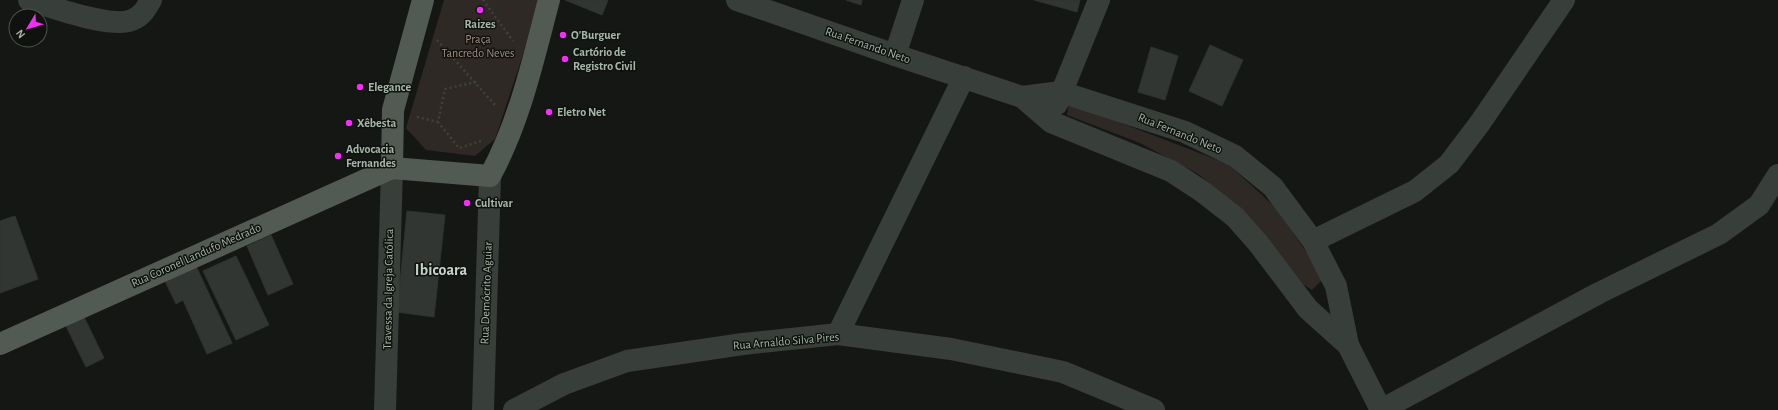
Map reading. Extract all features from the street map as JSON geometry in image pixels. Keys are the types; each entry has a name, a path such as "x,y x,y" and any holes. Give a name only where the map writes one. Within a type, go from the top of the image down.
{"main road":[{"path":"420,9 393,110 392,168 490,176 515,123 549,0"},
{"name":"Rua Coronel Landufo Medrado","path":"0,344 392,168"}],"street":[{"path":"29,0 109,23 131,20 145,12 151,0"},
{"name":"Rua Fernando Neto","path":"737,0 1022,97 1051,122 1171,170 1203,192 1235,217 1258,243 1308,309 1348,345"},
{"path":"895,55 913,0"},
{"path":"1051,122 1061,92 1099,0"},
{"path":"1313,241 1414,191 1449,164 1480,123 1564,0"},
{"path":"838,334 964,77"},
{"name":"Rua Fernando Neto","path":"1022,97 1061,92 1185,132 1235,156 1273,187 1313,241 1336,286 1348,345 1381,410"},
{"name":"Travessa da Igreja Católica","path":"385,410 392,168"},
{"path":"1381,410 1599,293 1719,234 1759,205 1778,175"},
{"name":"Rua Demócrito Aguiar","path":"483,410 490,176"},
{"name":"Rua Arnaldo Silva Pires","path":"514,410 564,384 627,361 743,344 838,334 951,349 1063,372 1154,410"}],"path":[{"path":"483,0 532,66"},
{"path":"420,9 476,82 503,114 515,123"},
{"path":"476,82 445,89 438,122 459,148 486,139"}],"green space":[{"name":"Praça Tancredo Neves","path":"444,0 541,0 495,139 475,156 426,150 406,128"},
{"path":"1069,103 1228,164 1276,208 1324,278 1312,290 1303,284 1243,210 1198,174 1140,143 1067,115"}],"building":[{"path":"565,0 608,0 602,15"},
{"path":"846,0 862,0 861,5"},
{"path":"1034,0 1080,0 1077,12"},
{"path":"1210,45 1243,60 1222,106 1189,91"},
{"path":"1151,47 1178,56 1165,100 1138,92"},
{"path":"407,211 445,215 434,317 397,312"},
{"path":"15,216 38,279 0,293 0,221"},
{"path":"271,235 293,284 268,295 247,246"},
{"path":"236,256 269,325 236,340 203,271"},
{"path":"196,266 232,343 207,354 183,300 176,304 165,281"},
{"path":"84,317 104,358 86,367 66,326"}],"place":[{"name":"Raizes","path":"480,10"},
{"name":"O'Burguer","path":"563,35"},
{"name":"Cartório de Registro Civil","path":"565,59"},
{"name":"Elegance","path":"360,87"},
{"name":"Eletro Net","path":"549,112"},
{"name":"Xêbesta","path":"349,123"},
{"name":"Advocacia Fernandes","path":"338,156"},
{"name":"Cultivar","path":"467,203"}],"district":[{"name":"Ibicoara","path":"441,269"}]}
